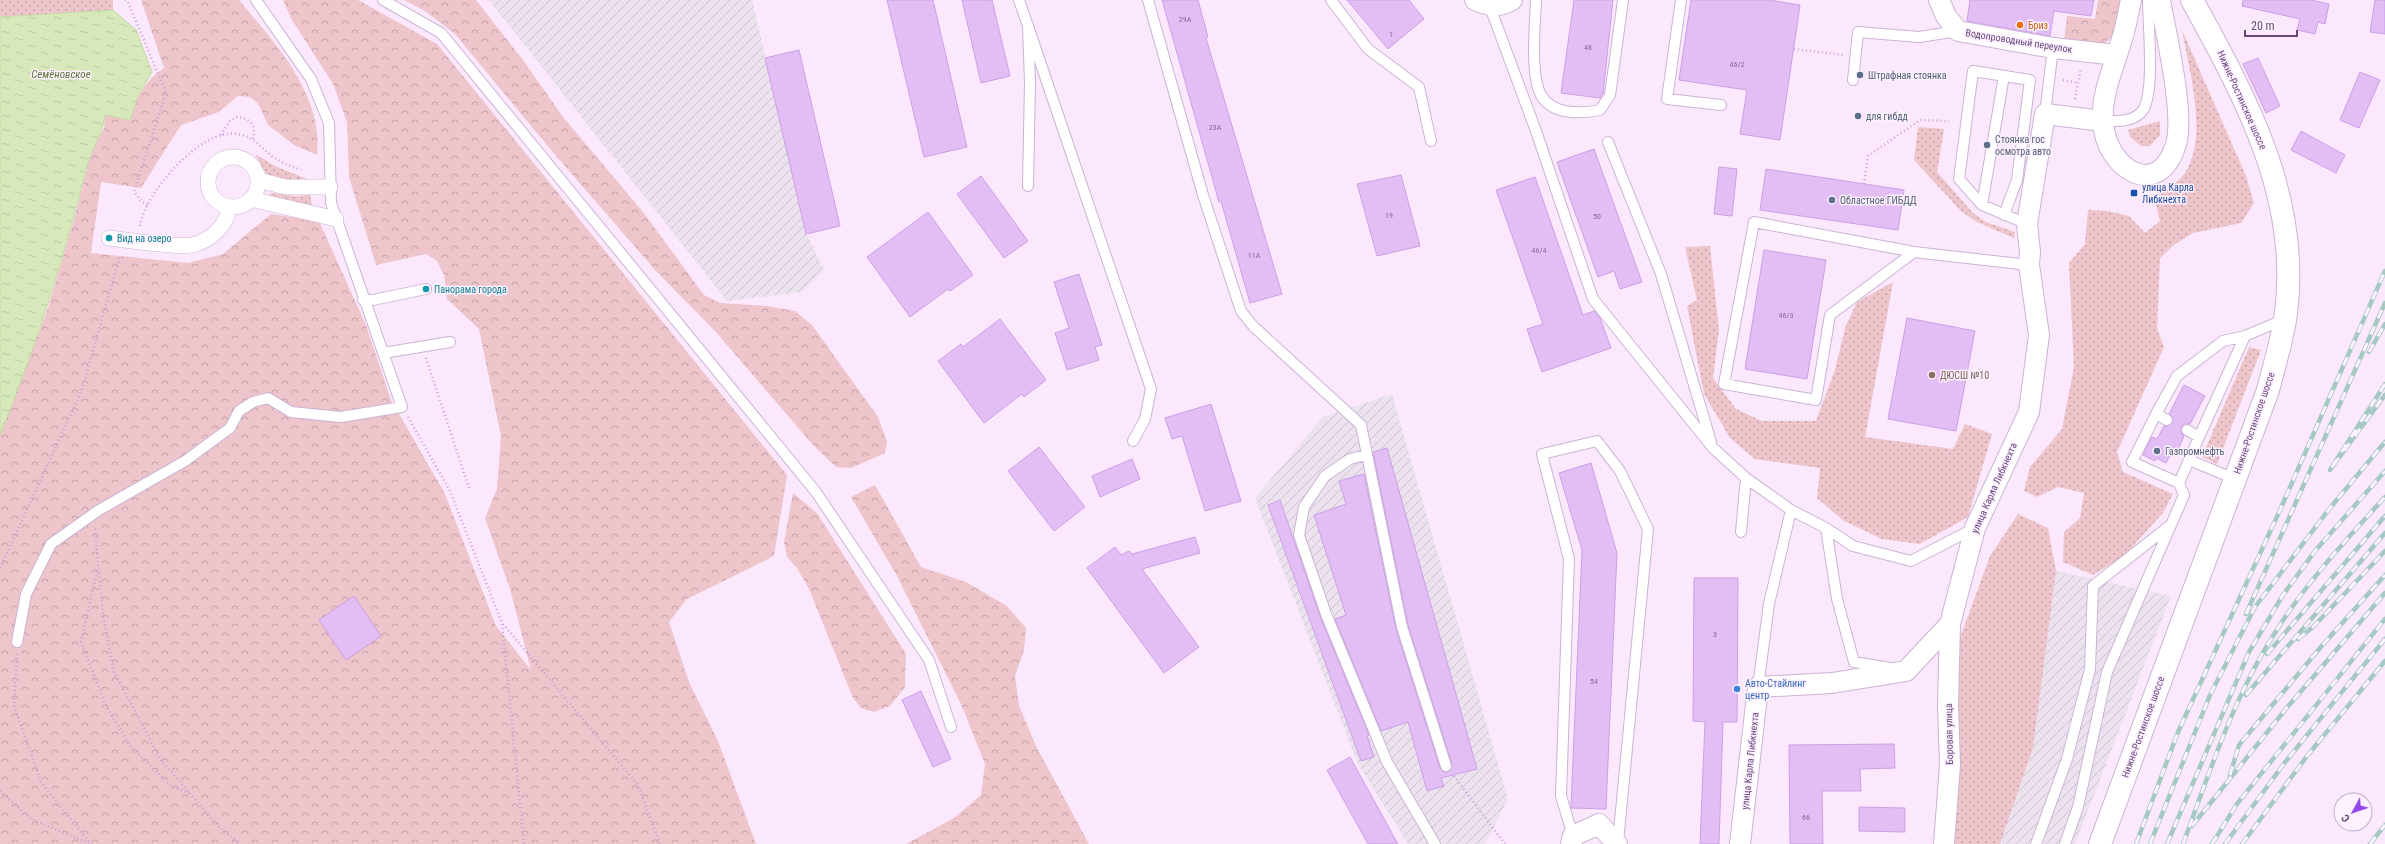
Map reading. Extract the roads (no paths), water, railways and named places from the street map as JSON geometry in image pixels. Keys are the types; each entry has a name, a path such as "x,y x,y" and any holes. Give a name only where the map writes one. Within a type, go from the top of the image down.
{"street":[{"path":"1482,3 1504,5 1512,0"},
{"name":"Водопроводный переулок","path":"1939,0 1946,16 1958,31 2053,48 2117,55"},
{"path":"2131,0 2117,55 2106,90 2102,121 2112,154 2120,165 2131,172 2143,175 2158,170 2171,158 2176,142 2178,121 2175,88 2160,0"},
{"name":"Нижне-Ростинское шоссе","path":"2100,844 2268,390 2285,319 2288,241 2278,188 2254,122 2225,60 2192,0"},
{"path":"2045,114 2102,121"},
{"name":"улица Карла Либкнехта","path":"1906,671 1950,624 1975,528 2029,412 2039,335 2029,265 2030,252 2026,224 2045,114"},
{"path":"235,156 245,159 252,166 258,180 255,194 251,199 240,206 229,207 220,204 213,198 208,189 207,179 210,169 225,157 235,156"},
{"path":"258,180 286,187 330,182"},
{"path":"251,199 336,219"},
{"path":"109,238 192,245 206,240 219,230 224,224 229,207"},
{"name":"Боровая улица","path":"1944,844 1950,765 1948,705 1950,624"},
{"path":"1758,687 1832,683 1906,671"},
{"name":"улица Карла Либкнехта","path":"1740,844 1758,687"},
{"path":"1572,840 1598,824 1617,843"}],"lane":[{"path":"17,642 26,594 51,544 94,514 185,461 230,428 239,411 253,402 268,398 291,412 340,417 402,407 363,300 331,203 329,123 311,79 256,0"},
{"path":"383,0 441,33 816,492 929,660 951,727"},
{"path":"1019,0 1151,390 1145,419 1133,441"},
{"path":"1148,0 1203,195 1241,311 1253,326 1361,425 1402,627 1446,766"},
{"path":"1331,0 1368,49 1419,87 1431,141"},
{"path":"1536,0 1535,70 1541,96 1558,110 1585,113 1600,110 1610,95 1622,0"},
{"path":"1681,0 1667,99 1721,104"},
{"path":"2102,121 2123,121 2135,117 2143,110 2149,92 2148,0"},
{"path":"1482,3 1536,131 1593,298 1713,448 1746,478 1791,510 1826,528 1853,546 1910,561 1975,528"},
{"path":"1028,26 1030,82 1028,186"},
{"path":"1853,80 1858,32 1919,37 1958,31"},
{"path":"2045,114 2053,48"},
{"path":"2004,215 2017,180 2030,80 1973,71 1959,179 1982,205 2004,215 2026,224"},
{"path":"1982,205 2004,76"},
{"path":"1608,142 1661,274 1713,448"},
{"path":"1914,252 1830,315 1816,400 1724,384 1754,222 1914,252 2029,265"},
{"path":"363,300 373,300 426,289"},
{"path":"2065,844 2078,807 2107,672 2184,495 2179,483 2132,462 2177,376 2224,341 2245,336 2285,319"},
{"path":"2179,483 2245,336"},
{"path":"383,354 450,342"},
{"path":"2156,414 2167,420"},
{"path":"2188,430 2199,437"},
{"path":"1572,840 1561,796 1569,559 1542,454 1597,441 1620,471 1648,529 1617,843"},
{"path":"1366,455 1350,459 1325,476 1304,507 1299,535 1326,614 1387,762 1435,844"},
{"path":"2189,460 2235,479"},
{"path":"1741,532 1746,478"},
{"path":"1758,687 1769,604 1791,510"},
{"path":"2036,844 2067,759 2090,669 2093,586 2170,525"},
{"path":"1826,528 1837,599 1854,662 1906,671"}],"water":[{"name":"Семёновское","path":"113,10 136,30 152,72 138,96 130,120 105,115 100,135 87,166 69,234 48,302 26,369 0,435 0,17"}],"railway":[{"path":"2136,844 2178,732 2280,510 2385,271"},
{"path":"2246,614 2385,303"},
{"path":"2369,352 2385,324"},
{"path":"2385,384 2330,470 2385,395"},
{"path":"2150,844 2210,695 2255,607 2330,508 2385,442"},
{"path":"2167,844 2249,652 2283,595 2315,551 2385,471"},
{"path":"2183,844 2223,737 2259,660 2285,617 2298,599 2340,547 2385,497"},
{"path":"2267,654 2385,516"},
{"path":"2246,695 2385,533"},
{"path":"2298,639 2313,627 2385,551"},
{"path":"2230,775 2239,745 2320,648 2385,575"},
{"path":"2192,826 2285,710 2385,593"},
{"path":"2212,844 2237,804 2385,619"},
{"path":"2225,844 2286,761 2385,639"},
{"path":"2242,844 2307,756 2385,661"},
{"path":"2370,844 2385,825"}],"place":[{"name":"Бриз","path":"2020,25"},
{"name":"Штрафная стоянка","path":"1860,75"},
{"name":"для гибдд","path":"1858,116"},
{"name":"Стоянка гос осмотра авто","path":"1987,145"},
{"name":"улица Карла Либкнехта","path":"2134,193"},
{"name":"Областное ГИБДД","path":"1832,200"},
{"name":"Вид на озеро","path":"109,238"},
{"name":"Панорама города","path":"426,289"},
{"name":"ДЮСШ №10","path":"1932,375"},
{"name":"Газпромнефть","path":"2157,451"},
{"name":"Авто-Стайлинг центр","path":"1737,689"}]}
